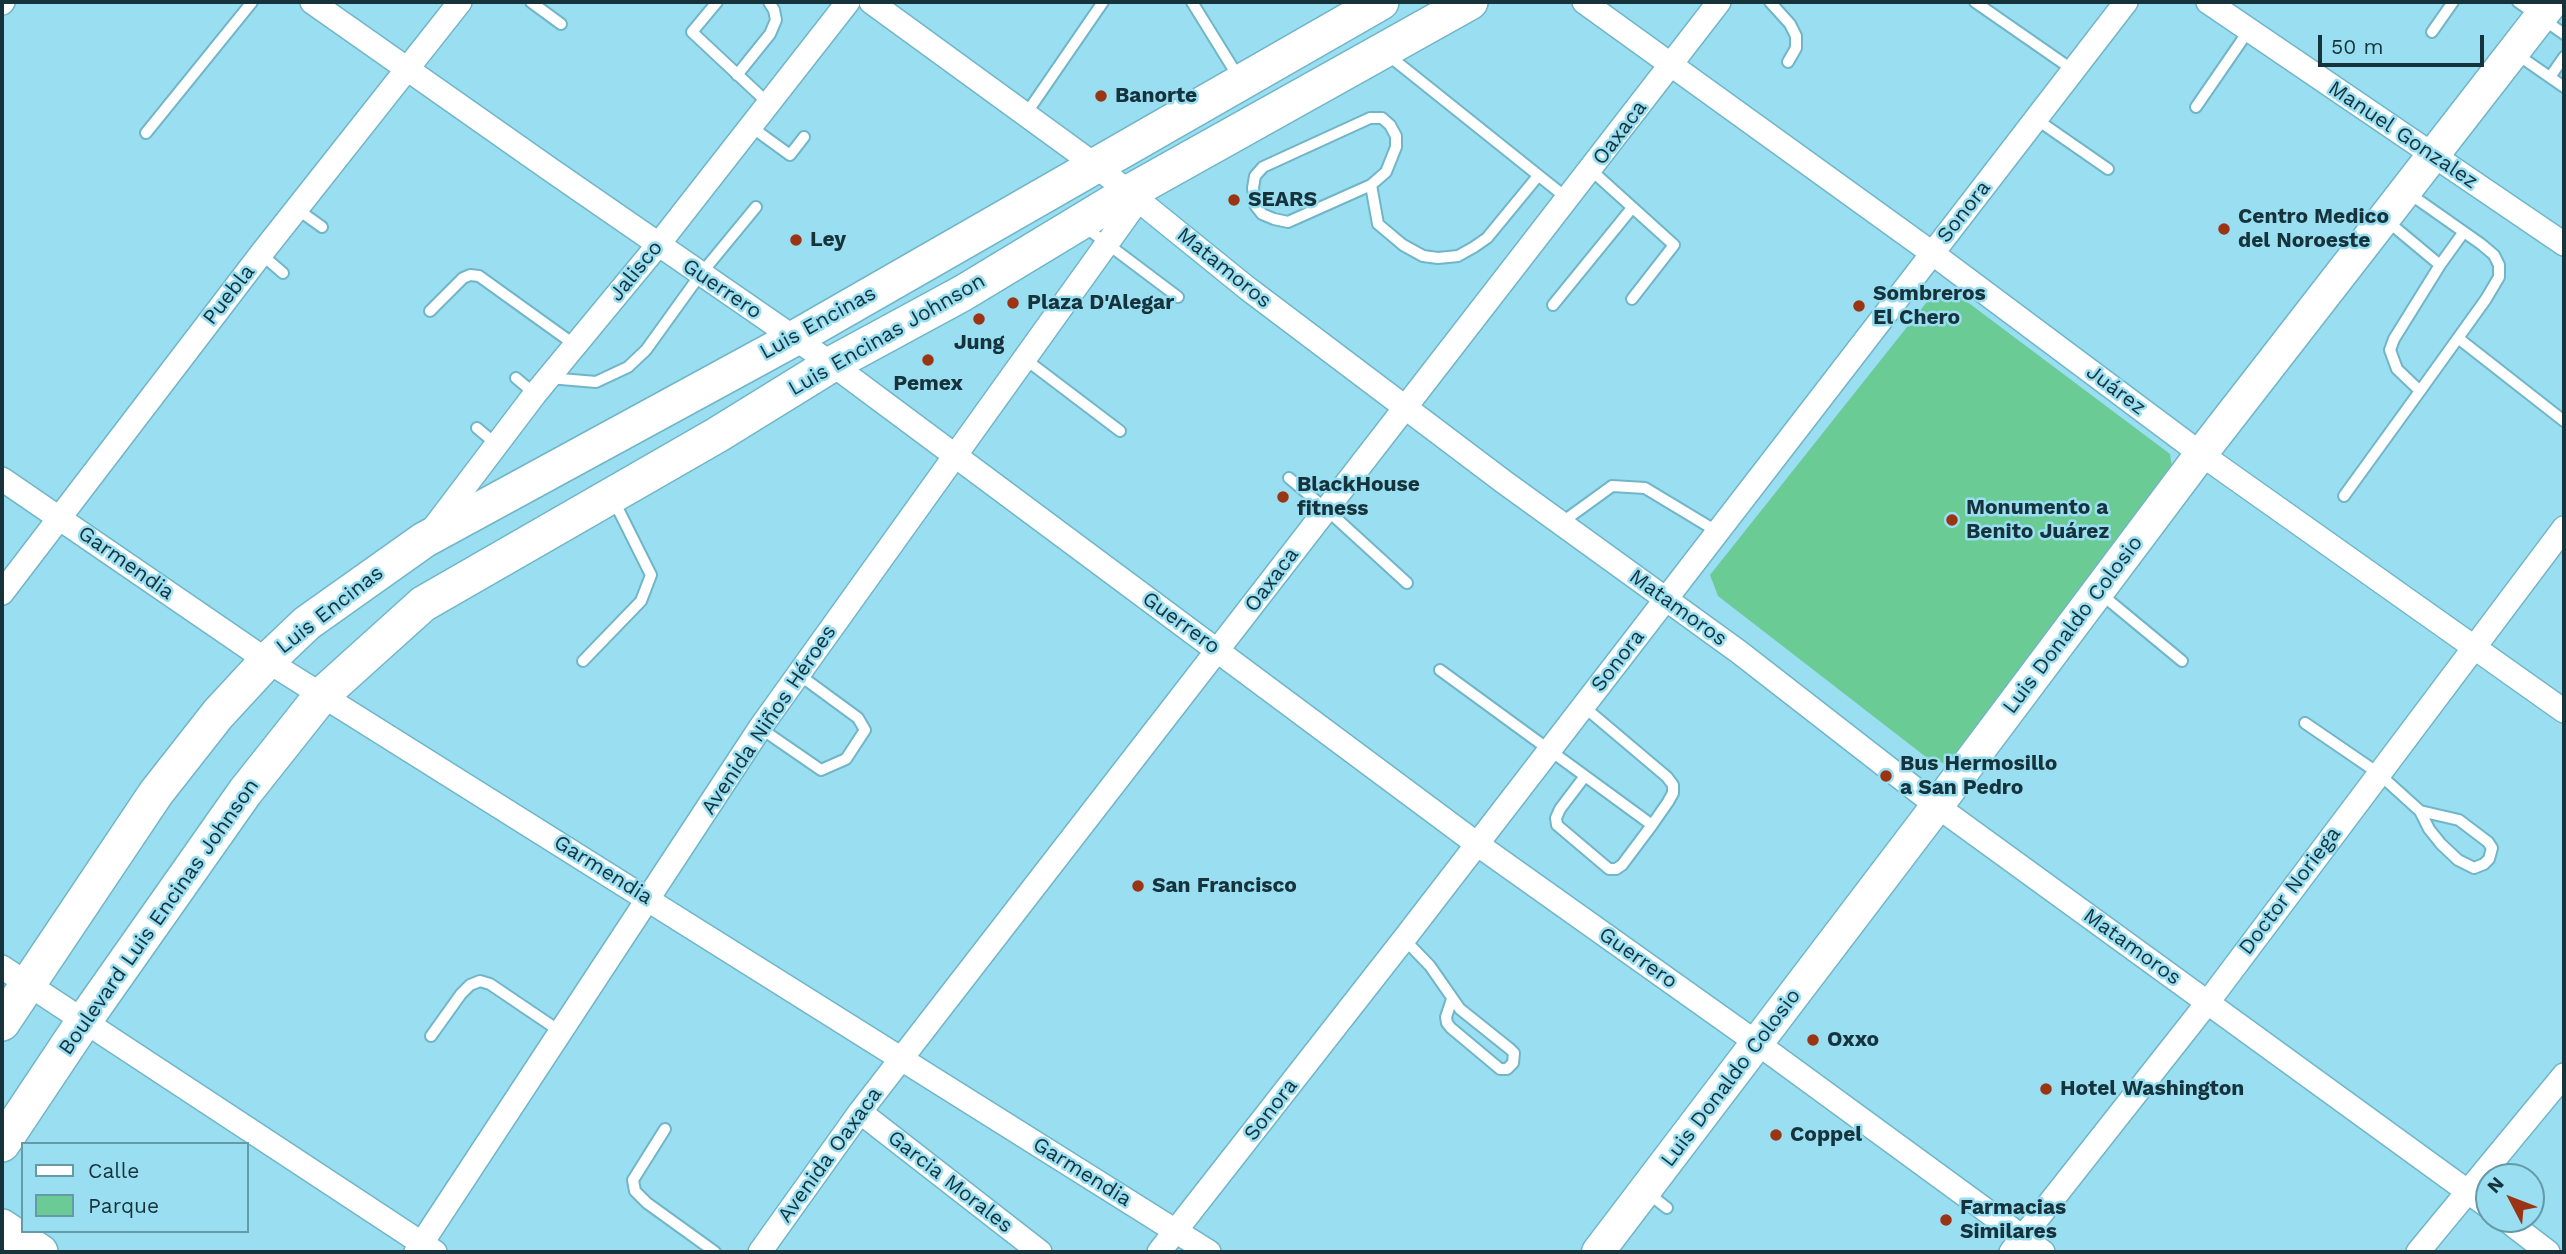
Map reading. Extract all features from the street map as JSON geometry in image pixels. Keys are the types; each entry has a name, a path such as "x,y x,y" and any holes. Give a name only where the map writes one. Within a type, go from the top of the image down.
{"main road":[{"name":"Luis Encinas","path":"267,661 307,623 424,540 795,338 1381,2"},
{"name":"Luis Encinas Johnson","path":"322,695 423,604 832,364 963,293 1079,222 1134,196 1470,2"},
{"name":"Luis Donaldo Colosio","path":"1598,1252 1657,1199 1757,1043 2201,454 2544,14"},
{"path":"2,1023 15,976 218,715 267,661"},
{"name":"Boulevard Luis Encinas Johnson","path":"2,1144 84,1021 246,792 322,695"},
{"path":"2,1227 40,1252"}],"street":[{"name":"Guerrero","path":"312,2 657,245 832,364 1477,844 1757,1043 2017,1245 2043,1252"},
{"name":"Puebla","path":"2,593 58,516 261,254 460,2"},
{"name":"Jalisco","path":"424,540 496,444 848,2"},
{"name":"Matamoros","path":"871,2 1095,165 1247,288 1667,599 1937,806 2475,1196"},
{"name":"Juárez","path":"1584,2 1932,253 2201,454 2564,711"},
{"name":"Oaxaca","path":"901,1059 1719,2"},
{"name":"Sonora","path":"1158,1252 1404,939 2126,2"},
{"name":"Manuel Gonzalez","path":"2208,2 2564,244"},
{"name":"Avenida Niños Héroes","path":"424,1250 647,898 738,765 760,728 1107,244 1134,196"},
{"name":"Garmendia","path":"2,479 267,661 1209,1252"},
{"name":"Doctor Noriega","path":"2017,1245 2207,1002 2564,528"},
{"path":"15,976 424,1250"},
{"name":"Avenida Oaxaca","path":"760,1252 901,1059"},
{"path":"2418,1252 2564,1075"},
{"name":"Garcia Morales","path":"860,1112 1040,1252"},
{"path":"2523,1233 2548,1252"}],"lane":[{"path":"146,133 252,2"},
{"path":"531,2 561,24"},
{"path":"717,2 692,32 768,103"},
{"path":"737,75 770,34 776,20 769,2"},
{"path":"1026,114 1103,2"},
{"path":"1192,2 1241,80"},
{"path":"1770,2 1790,24 1796,36 1796,48 1788,62"},
{"path":"1975,2 2073,70"},
{"path":"2432,32 2453,2"},
{"path":"2196,107 2249,30"},
{"path":"1383,51 1568,199"},
{"path":"2513,51 2564,87"},
{"path":"2550,77 2564,57"},
{"path":"1370,118 1382,118 1396,136 1396,147 1387,172 1371,185 1289,222 1262,214 1255,205 1253,188 1255,176 1263,167 1370,118"},
{"path":"2036,119 2108,169"},
{"path":"750,126 790,155 804,137"},
{"path":"1591,170 1674,245 1632,299"},
{"path":"1371,185 1378,224 1385,232 1423,256 1438,258 1458,256 1486,238 1538,176"},
{"path":"2344,496 2499,277 2499,265 2494,255 2405,191"},
{"path":"516,378 542,386 596,382 628,367 646,350 701,275 756,207"},
{"path":"1553,305 1632,208"},
{"path":"297,209 322,228"},
{"path":"2383,218 2440,265"},
{"path":"1079,222 1178,297"},
{"path":"2420,391 2397,369 2390,350 2394,339 2440,265 2463,233"},
{"path":"261,254 283,273"},
{"path":"430,311 463,278 470,275 479,276 575,345"},
{"path":"2458,338 2564,421"},
{"path":"1025,359 1120,431"},
{"path":"477,428 496,444"},
{"path":"1289,478 1407,583"},
{"path":"1562,523 1612,486 1646,488 1718,532"},
{"path":"583,661 641,601 651,575 611,496"},
{"path":"2099,592 2182,661"},
{"path":"1440,670 1651,825"},
{"path":"760,728 821,770 846,760 865,730 858,718 798,674"},
{"path":"1583,706 1673,785 1673,793 1622,865 1616,869 1609,869 1557,825 1556,818 1560,809 1585,776"},
{"path":"2305,723 2378,773 2420,811 2441,844 2467,866 2474,869 2489,859 2492,848 2488,842 2459,820 2420,811"},
{"path":"1404,939 1430,966 1460,1009 1514,1054 1513,1063 1507,1069 1500,1069 1447,1023 1446,1017 1452,999"},
{"path":"431,1036 461,994 470,985 480,981 490,984 561,1032"},
{"path":"665,1129 633,1180 635,1191 647,1203 715,1252"}],"green space":[{"path":"1950,289 2170,454 2173,474 1961,755 1946,764 1926,757 1718,596 1710,575 1934,293"}],"place":[{"name":"Banorte","path":"1101,96"},
{"name":"SEARS","path":"1234,200"},
{"name":"Centro Medico del Noroeste","path":"2224,229"},
{"name":"Ley","path":"796,240"},
{"name":"Plaza D'Alegar","path":"1013,303"},
{"name":"Sombreros El Chero","path":"1859,306"},
{"name":"Jung","path":"979,319"},
{"name":"Pemex","path":"928,360"},
{"name":"BlackHouse fitness","path":"1283,497"},
{"name":"Monumento a Benito Juárez","path":"1952,520"},
{"name":"Bus Hermosillo a San Pedro","path":"1886,776"},
{"name":"San Francisco","path":"1138,886"},
{"name":"Oxxo","path":"1813,1040"},
{"name":"Hotel Washington","path":"2046,1089"},
{"name":"Coppel","path":"1776,1135"},
{"name":"Farmacias Similares","path":"1946,1220"}]}
